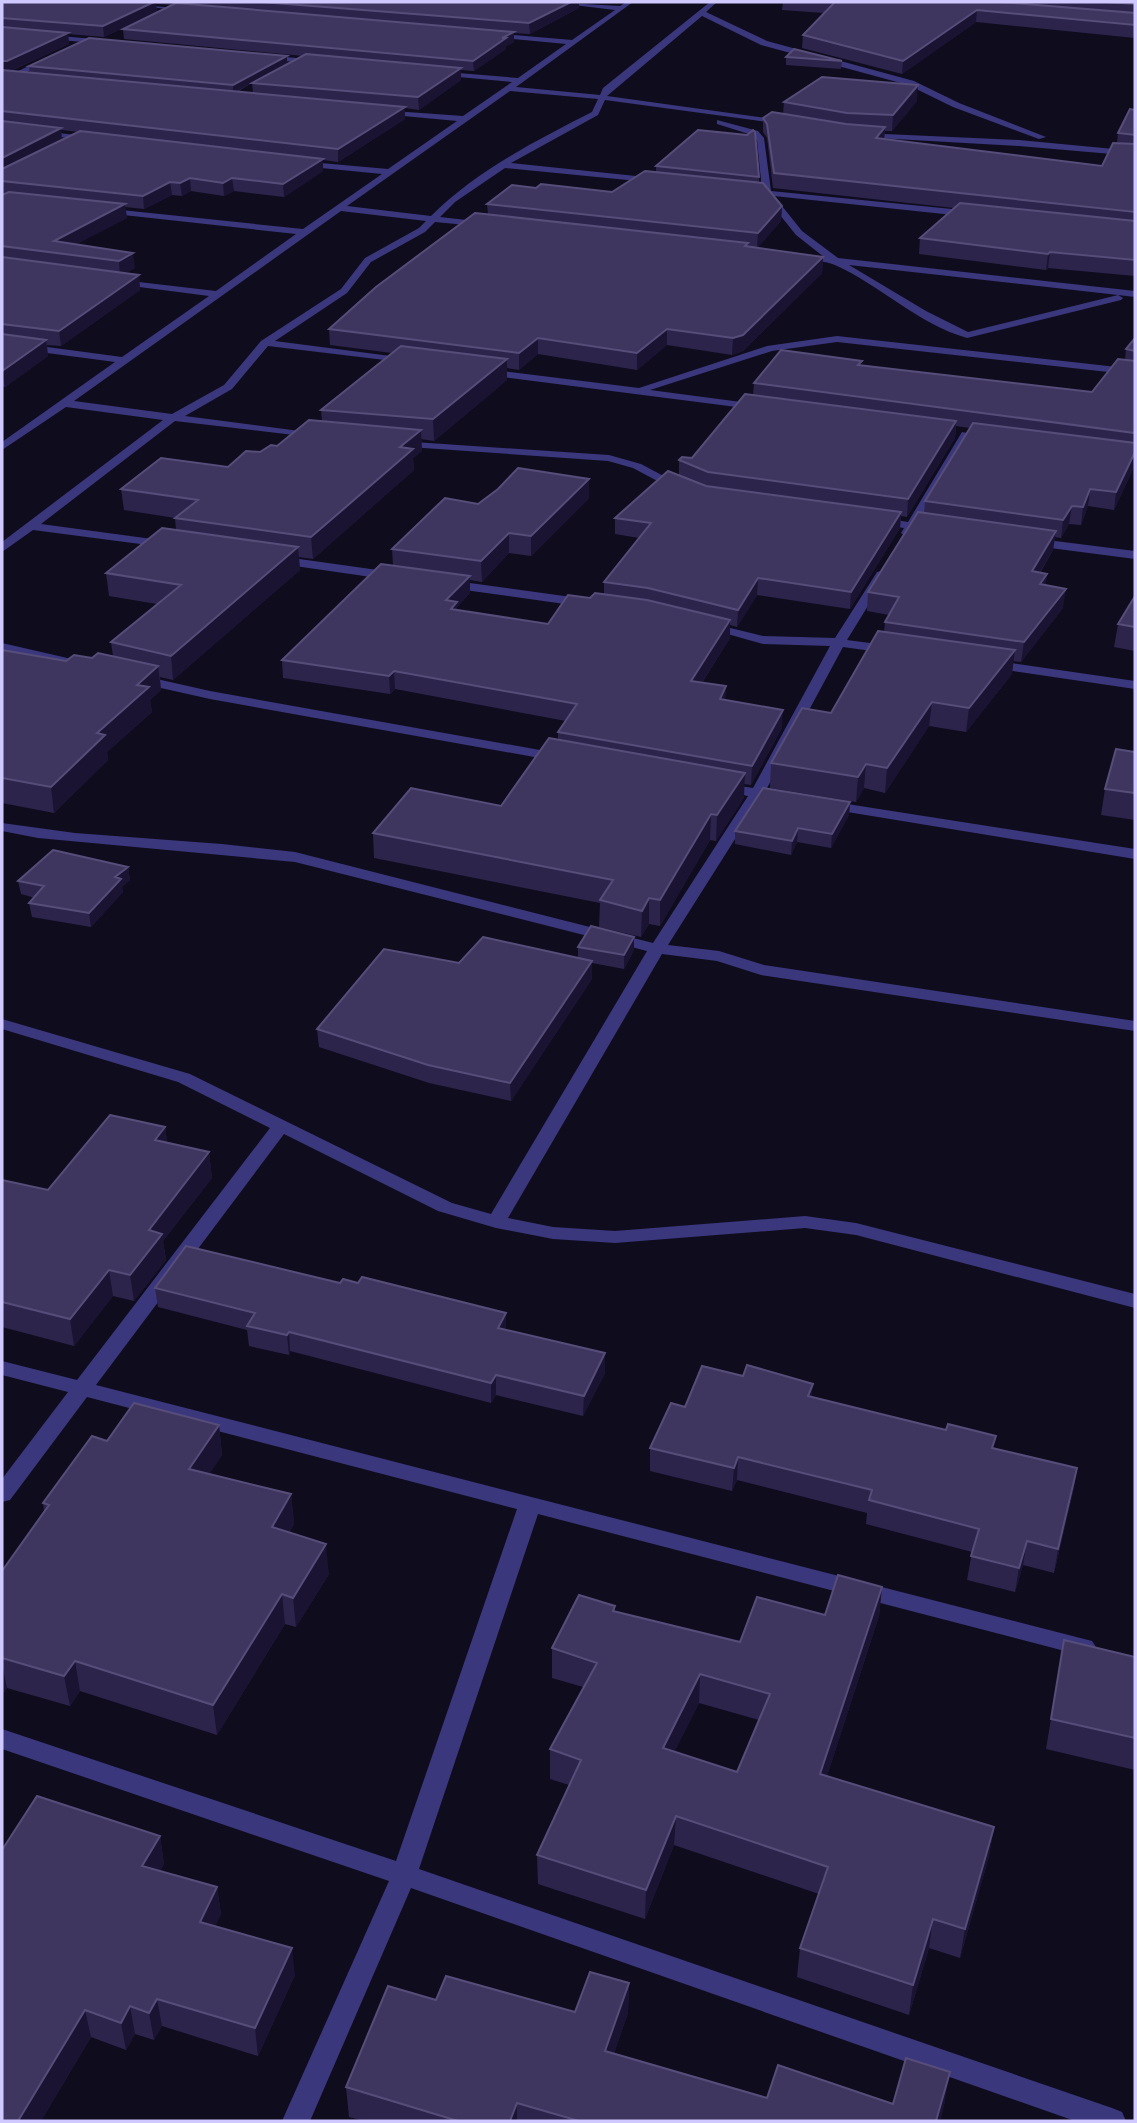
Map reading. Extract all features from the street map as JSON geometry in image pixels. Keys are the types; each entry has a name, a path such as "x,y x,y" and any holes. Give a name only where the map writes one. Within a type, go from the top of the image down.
{"street":[{"path":"101,2 202,10"},
{"path":"164,14 189,2"},
{"path":"551,2 625,5"},
{"path":"2,548 171,419 228,387 265,343 344,290 369,260 433,220 453,200 550,135 595,113 600,96 714,2"},
{"path":"3,445 625,5"},
{"path":"702,13 732,30 764,43 911,83 1005,126 1077,149"},
{"path":"2,33 88,41 119,40"},
{"path":"476,34 572,42"},
{"path":"66,51 88,41"},
{"path":"251,56 331,63"},
{"path":"4,79 55,57"},
{"path":"293,67 304,61"},
{"path":"424,72 517,80"},
{"path":"4,79 36,80"},
{"path":"507,88 600,96 796,125"},
{"path":"627,100 755,133 761,140 767,193 799,233 834,260 922,313 967,335 1105,299 1135,295"},
{"path":"370,111 464,119"},
{"path":"2,128 106,141"},
{"path":"856,135 1135,154"},
{"path":"57,149 80,138"},
{"path":"292,163 388,172"},
{"path":"505,165 663,182"},
{"path":"741,190 985,216"},
{"path":"337,208 502,227"},
{"path":"98,209 303,232"},
{"path":"793,256 1135,295"},
{"path":"109,280 217,294"},
{"path":"956,351 967,335"},
{"path":"637,391 771,348 814,340 865,340 1135,372"},
{"path":"265,343 423,364"},
{"path":"2,344 122,360"},
{"path":"476,370 774,409"},
{"path":"62,403 332,438"},
{"path":"496,1223 657,949 757,793 839,642 966,434"},
{"path":"385,443 609,458 624,461 694,492"},
{"path":"872,520 951,531"},
{"path":"29,526 178,547"},
{"path":"1017,540 1135,555"},
{"path":"261,558 413,579"},
{"path":"440,583 606,606"},
{"path":"697,624 763,640 839,642 906,652"},
{"path":"2,647 93,668"},
{"path":"974,662 1135,685"},
{"path":"119,674 210,695 579,761"},
{"path":"702,783 1135,854"},
{"path":"2,827 117,843 253,850 295,857 657,949 719,956 761,970 1045,1010 1135,1026"},
{"path":"2,1024 184,1078 445,1207 496,1223 553,1233 615,1237 805,1222 856,1229 1135,1301"},
{"path":"2,1494 79,1388 279,1126"},
{"path":"2,1368 1108,1653"},
{"path":"296,2121 404,1875 530,1504"},
{"path":"2,1739 404,1875 1112,2121"}],"building":[{"path":"2,2 154,2 103,26 2,18"},
{"path":"261,2 571,2 529,23"},
{"path":"835,2 1000,2 1135,13 1135,25 977,10 903,61 803,35"},
{"path":"176,3 514,32 473,61 123,29"},
{"path":"2,27 68,33 2,61"},
{"path":"89,38 287,56 233,85 29,66"},
{"path":"794,49 842,61 786,57"},
{"path":"306,54 461,68 418,97 252,83"},
{"path":"2,70 405,107 338,149 2,111"},
{"path":"822,77 918,85 893,115 847,113 784,102"},
{"path":"1130,109 1135,110 1135,135 1118,133"},
{"path":"772,112 846,124 885,127 876,138 1102,166 1113,143 1135,144 1135,212 774,173 767,124 763,118"},
{"path":"2,121 61,128 2,158"},
{"path":"698,130 747,135 753,130 759,177 656,166"},
{"path":"80,131 323,159 283,184 232,178 223,183 190,178 180,183 170,182 143,196 2,181 2,169"},
{"path":"645,171 763,183 782,206 758,233 487,204 512,185 536,188 541,184 612,192"},
{"path":"9,192 125,204 54,241 133,253 119,261 2,246 2,195"},
{"path":"960,203 1135,221 1135,260 1050,252 1048,254 920,238"},
{"path":"475,213 748,243 745,246 823,257 743,335 733,338 667,329 637,353 538,338 519,353 329,329 376,287"},
{"path":"2,257 139,275 59,331 2,324"},
{"path":"2,334 46,340 2,371"},
{"path":"1135,338 1135,351 1126,349"},
{"path":"401,346 507,359 433,419 321,410"},
{"path":"781,350 862,361 858,365 1092,392 1118,359 1135,361 1135,433 754,383"},
{"path":"745,394 956,421 908,499 708,472 679,460 682,457 692,458"},
{"path":"309,420 421,430 400,447 413,449 311,537 175,518 198,500 121,489 161,458 228,467 246,451 260,452 271,445 277,446"},
{"path":"973,423 1135,443 1135,452 1116,492 1090,489 1083,507 1072,506 1063,520 925,501"},
{"path":"518,468 589,479 531,536 509,533 481,561 392,549 445,498 478,504 498,489"},
{"path":"668,471 706,486 901,512 851,592 758,578 738,610 648,588 604,582 651,523 615,518"},
{"path":"918,512 1056,531 1032,571 1047,574 1040,584 1066,589 1024,642 885,622 899,597 868,592"},
{"path":"162,528 298,547 171,656 111,642 181,585 106,573"},
{"path":"381,564 470,576 446,600 457,602 451,609 548,624 568,595 590,598 595,593 647,600 730,620 691,681 726,686 720,699 783,710 752,766 558,732 577,704 394,671 389,676 282,660"},
{"path":"1135,596 1135,627 1118,624"},
{"path":"878,631 1015,650 969,708 932,702 887,768 866,764 858,777 771,763 802,708 831,713"},
{"path":"2,650 66,661 74,655 92,658 98,653 158,666 137,685 149,687 97,733 105,735 51,787 2,778"},
{"path":"549,738 745,773 717,815 711,814 660,900 649,898 642,911 600,900 613,880 373,833 411,788 501,806"},
{"path":"1116,749 1135,752 1135,793 1105,789"},
{"path":"763,788 850,802 832,834 798,828 792,841 735,831"},
{"path":"53,850 128,867 115,877 121,879 89,913 29,903 44,886 18,881"},
{"path":"591,926 634,937 624,955 578,947"},
{"path":"483,937 592,961 510,1083 428,1065 317,1029 384,949 459,963"},
{"path":"110,1115 165,1127 155,1140 209,1152 149,1230 162,1234 130,1275 109,1270 70,1319 2,1302 2,1180 48,1190"},
{"path":"186,1246 340,1283 343,1279 358,1283 362,1277 506,1313 498,1328 605,1353 584,1396 496,1375 491,1383 289,1332 287,1335 247,1326 255,1313 155,1288"},
{"path":"747,1365 813,1384 808,1396 946,1430 948,1424 996,1436 992,1448 1077,1468 1058,1549 1027,1541 1019,1568 971,1556 979,1529 869,1500 872,1490 738,1457 734,1468 650,1448 671,1403 685,1407 702,1366 743,1376"},
{"path":"134,1403 219,1425 189,1469 291,1494 272,1527 326,1544 293,1598 282,1594 213,1705 75,1661 64,1676 2,1658 2,1571 49,1505 43,1503 92,1436 107,1441"},
{"path":"838,1575 882,1587 820,1774 994,1827 965,1929 933,1919 913,1985 800,1948 828,1867 676,1816 646,1890 537,1855 581,1760 550,1749 597,1663 552,1648 579,1595 615,1606 613,1611 740,1642 757,1597 825,1615","holes":["700,1674 770,1694 737,1772 663,1748"]},
{"path":"1064,1640 1135,1657 1135,1738 1051,1719"},
{"path":"37,1796 160,1836 142,1866 217,1887 200,1922 292,1948 255,2028 157,1999 149,2013 130,2006 121,2023 85,2010 18,2121 2,2121 2,1850"},
{"path":"590,1972 629,1983 605,2051 767,2098 778,2065 893,2104 906,2058 950,2072 936,2121 579,2121 517,2103 510,2121 458,2121 346,2087 388,1986 436,2000 446,1976 575,2012"}]}
